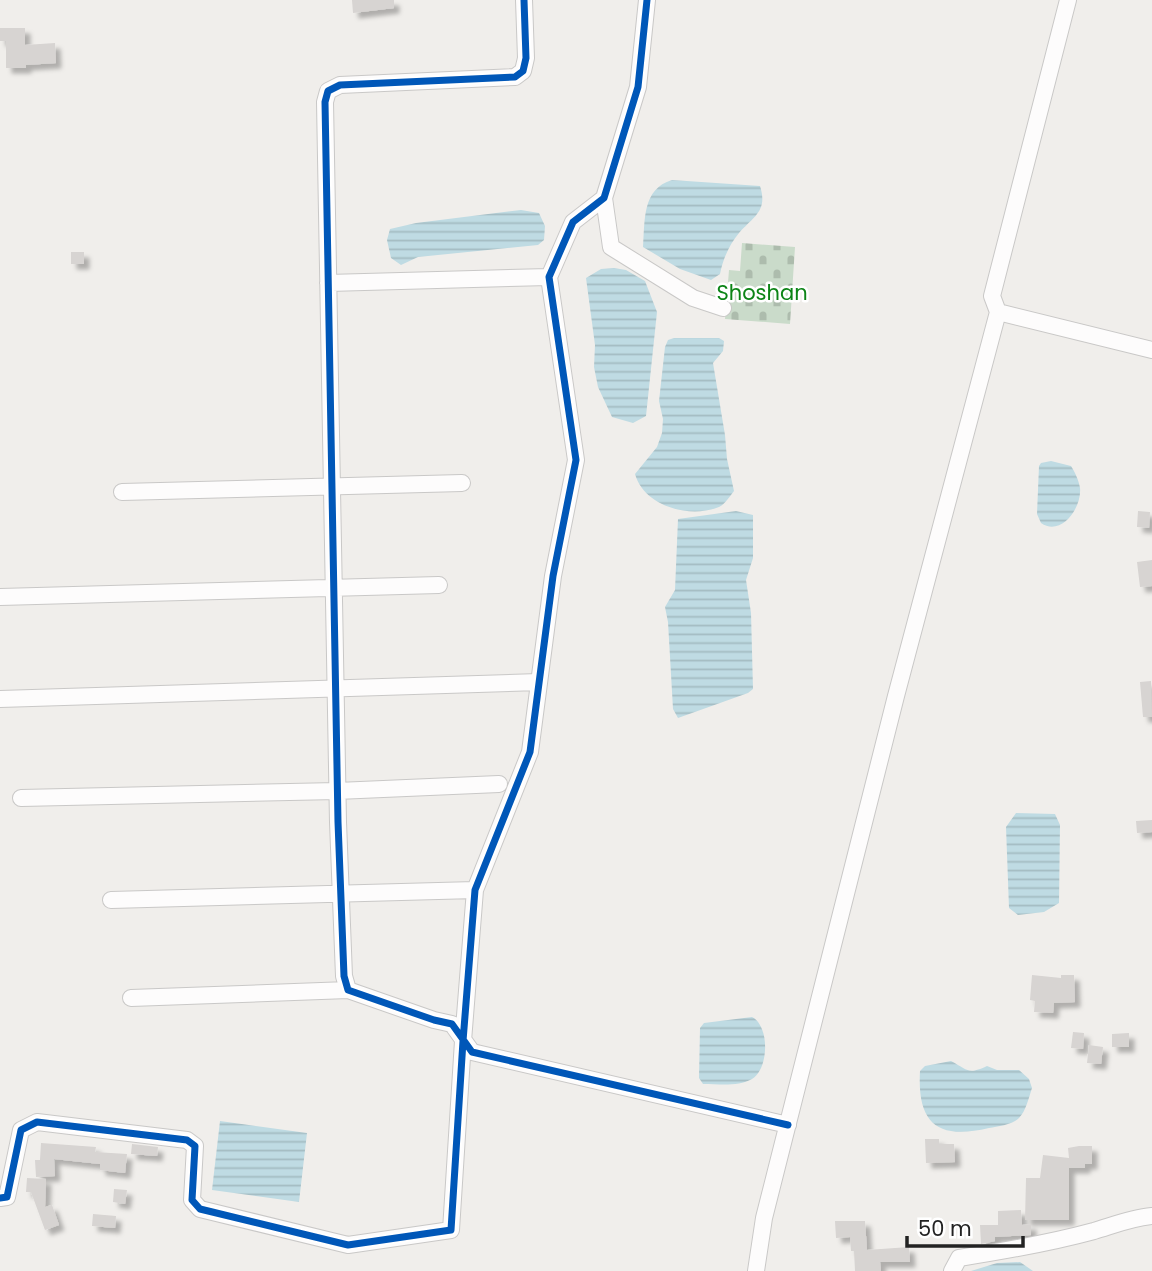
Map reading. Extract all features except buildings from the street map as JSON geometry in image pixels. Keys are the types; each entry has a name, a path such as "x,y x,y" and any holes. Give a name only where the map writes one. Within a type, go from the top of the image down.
{"street":[{"path":"348,990 344,975 337,792 325,102 328,90 340,85 514,77 523,71 527,58 524,0"},
{"path":"647,0 638,87 604,198 611,247 693,298 723,307"},
{"path":"756,1271 764,1218 895,696 998,312 992,296 1068,0"},
{"path":"0,1198 7,1197 21,1129 37,1122 187,1140 195,1146 192,1200 200,1209 348,1245 451,1230 475,890 530,752 553,576 576,460 550,277 573,222 604,198"},
{"path":"328,284 550,277"},
{"path":"998,312 1152,350"},
{"path":"122,492 462,483"},
{"path":"0,597 439,585"},
{"path":"0,699 539,682"},
{"path":"21,798 337,792 499,784"},
{"path":"111,900 475,890"},
{"path":"131,998 348,990 452,1024 472,1052 788,1125"},
{"path":"952,1271 959,1258 1018,1249 1094,1231 1130,1219 1152,1216"}],"green space":[{"name":"Shoshan","path":"742,243 795,247 790,324 725,319 729,270 740,271"}],"water":[{"path":"672,180 760,186 761,207 732,242 720,274 711,280 680,269 643,247 645,216 650,198 662,184"},
{"path":"521,210 539,213 545,226 544,240 538,245 418,257 401,265 391,258 387,240 390,229 416,223"},
{"path":"601,269 626,270 645,281 657,312 646,416 633,423 612,417 598,387 594,367 595,345 586,278"},
{"path":"719,338 724,341 723,351 713,363 734,491 721,506 707,510 682,510 658,502 640,485 635,474 657,447 662,433 663,419 659,401 665,347 668,340"},
{"path":"1051,461 1071,466 1080,488 1074,512 1056,526 1041,523 1037,514 1039,466"},
{"path":"736,511 753,515 753,558 746,580 751,613 753,689 678,718 673,709 665,607 675,590 678,519"},
{"path":"1016,813 1055,814 1060,825 1059,903 1044,912 1018,915 1009,908 1006,827"},
{"path":"752,1017 762,1029 764,1038 764,1057 758,1074 741,1083 703,1084 699,1078 700,1028 704,1023"},
{"path":"951,1061 972,1071 987,1066 997,1070 1019,1070 1029,1079 1032,1088 1021,1115 1009,1124 971,1131 956,1132 934,1124 922,1104 920,1071 925,1066"},
{"path":"220,1121 307,1133 299,1202 212,1190"},
{"path":"1020,1262 1033,1271 971,1271 997,1263"}],"cycle path":[{"path":"524,0 526,58 523,71 515,77 340,85 328,91 325,102 338,822 344,976 348,990 452,1024 472,1052 788,1125"},
{"path":"0,1198 7,1197 21,1130 37,1122 187,1140 195,1146 192,1200 200,1209 348,1245 451,1230 475,890 530,752 553,576 576,460 549,277 573,222 604,198 638,87 647,0"}]}
